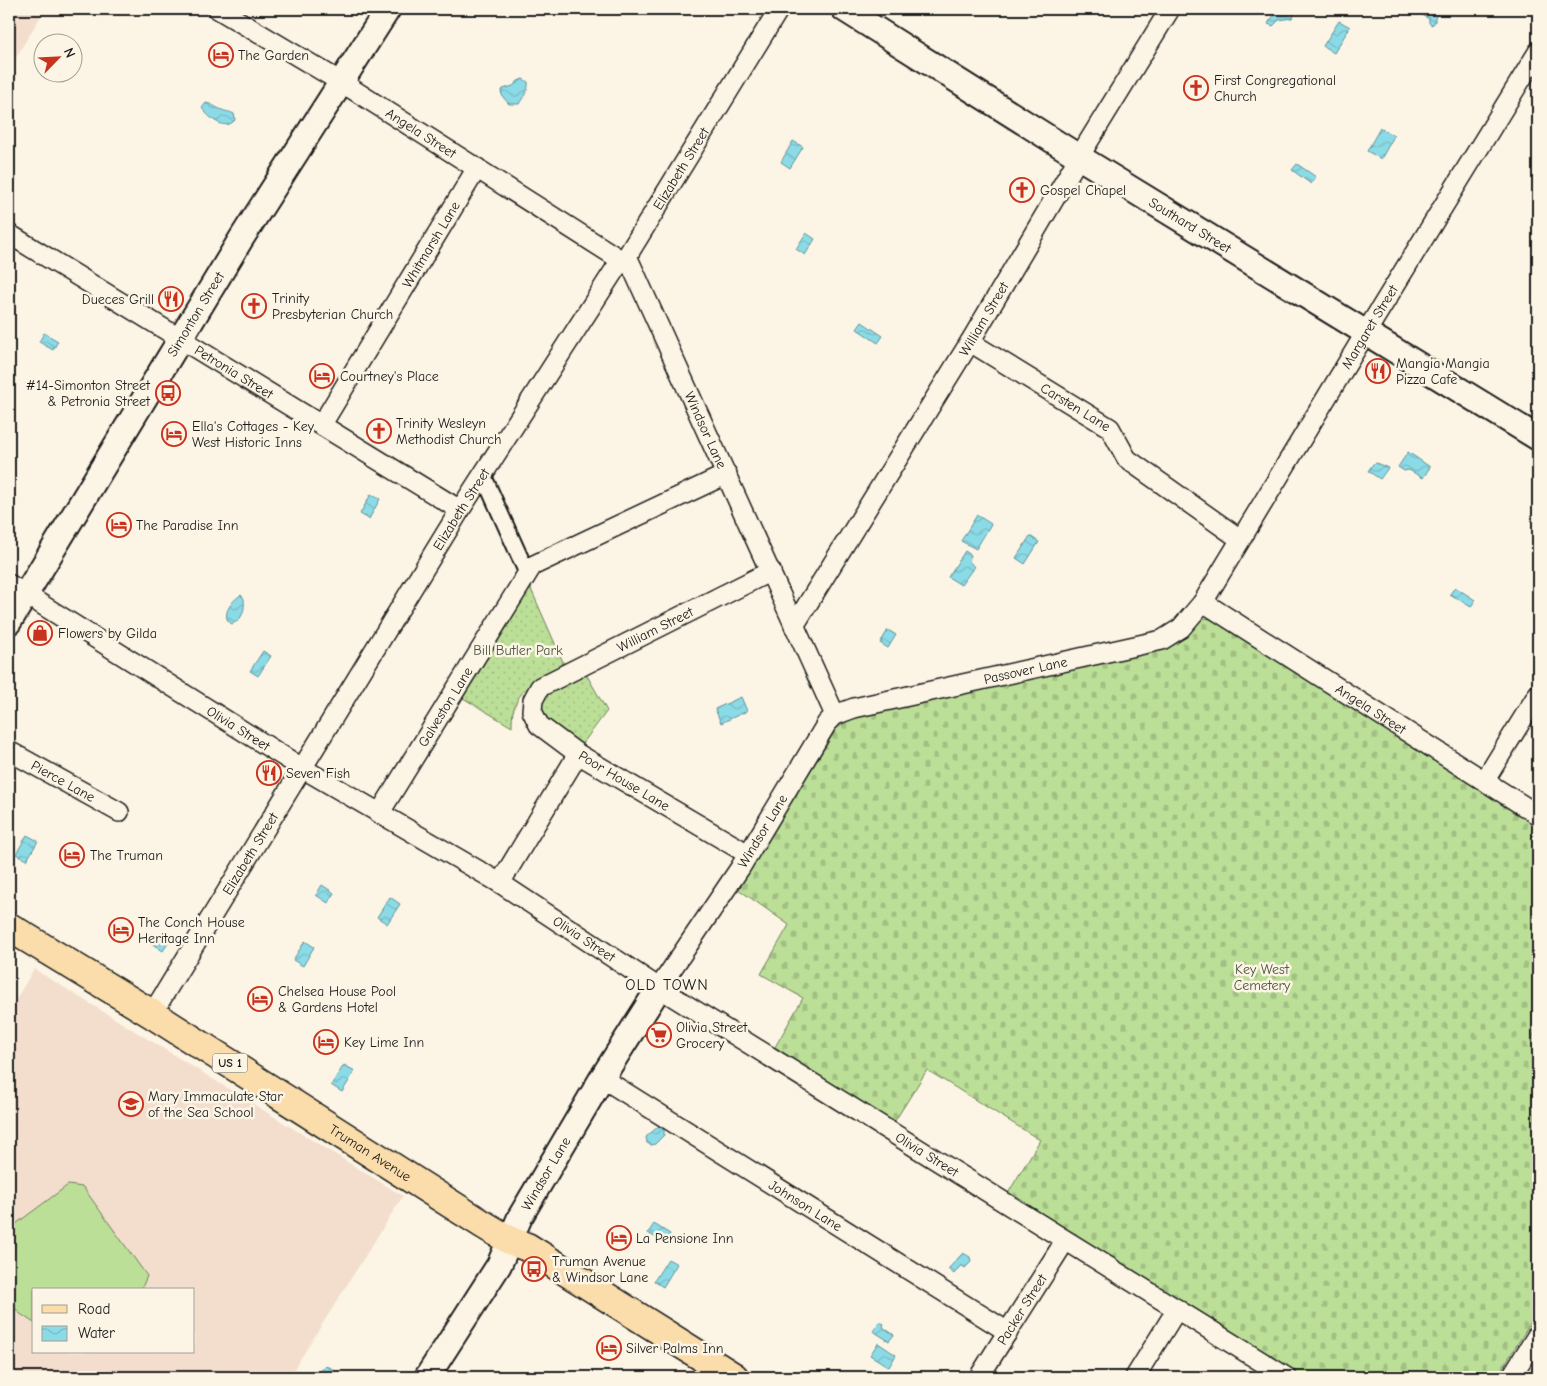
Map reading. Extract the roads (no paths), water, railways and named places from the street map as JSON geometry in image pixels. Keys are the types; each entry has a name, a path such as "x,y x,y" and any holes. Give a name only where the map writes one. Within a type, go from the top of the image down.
{"main road":[{"name":"Truman Avenue","path":"9,926 511,1241 527,1247 721,1374"}],"street":[{"name":"Angela Street","path":"218,9 340,82 624,258"},
{"name":"Simonton Street","path":"9,622 17,589 181,340 241,239 388,9"},
{"name":"Elizabeth Street","path":"152,1014 460,510 624,258 779,9"},
{"name":"Southard Street","path":"844,9 1538,438"},
{"name":"William Street","path":"794,626 970,342 1079,156 1170,9"},
{"name":"Margaret Street","path":"1202,602 1365,332 1538,52"},
{"name":"Whitmarsh Lane","path":"322,424 478,168"},
{"name":"Petronia Street","path":"12,242 322,424 460,510"},
{"name":"Windsor Lane","path":"427,1377 499,1266 520,1217 602,1078 748,854 827,723 835,715 727,474 624,258"},
{"name":"Carsten Lane","path":"970,342 1110,428 1127,458 1240,539"},
{"name":"Galveston Lane","path":"379,814 532,566 727,474"},
{"path":"483,475 527,573"},
{"name":"William Street","path":"540,687 771,571"},
{"name":"Olivia Street","path":"17,589 302,768 500,883 659,988 1286,1377"},
{"name":"Angela Street","path":"1202,602 1538,815"},
{"name":"Passover Lane","path":"835,715 854,708 1162,640 1181,628 1202,602"},
{"name":"Poor House Lane","path":"540,687 532,710 539,725 578,754 748,854"},
{"path":"1485,780 1538,694"},
{"name":"Pierce Lane","path":"9,750 119,812"},
{"path":"500,883 578,754"},
{"name":"Johnson Lane","path":"602,1078 1008,1332"},
{"name":"Packer Street","path":"979,1377 1065,1241"},
{"path":"1135,1377 1177,1309"},
{"path":"1511,1377 1538,1334"}],"water":[{"path":"1417,9 1435,9 1439,11 1435,22 1432,25 1429,23 1429,19 1416,11"},
{"path":"1290,10 1294,11 1295,14 1292,18 1279,20 1273,26 1268,24 1275,16"},
{"path":"1339,21 1350,27 1334,53 1323,46"},
{"path":"523,79 528,82 525,94 519,104 509,104 501,92 503,89 513,86"},
{"path":"206,103 223,111 231,112 234,114 235,120 227,125 217,122 202,108"},
{"path":"1380,128 1394,136 1381,159 1367,151"},
{"path":"793,141 803,147 790,168 781,162"},
{"path":"1297,164 1316,177 1311,184 1292,170"},
{"path":"806,233 815,239 805,255 796,249"},
{"path":"862,322 883,336 878,343 857,329"},
{"path":"44,333 58,341 53,350 39,342"},
{"path":"1408,452 1430,467 1423,478 1409,470 1404,471 1398,467"},
{"path":"1376,463 1388,468 1380,479 1368,471"},
{"path":"371,494 380,499 369,519 360,514"},
{"path":"977,515 991,524 976,549 961,541"},
{"path":"1030,536 1039,542 1025,564 1016,558"},
{"path":"965,551 971,555 969,561 974,567 961,585 948,577"},
{"path":"1455,587 1475,600 1471,607 1450,594"},
{"path":"241,595 244,599 242,614 239,620 232,624 228,621 228,609"},
{"path":"888,630 896,635 888,648 880,643"},
{"path":"263,651 271,656 258,676 250,671"},
{"path":"741,697 747,711 721,723 715,709"},
{"path":"27,835 38,841 27,860 16,854"},
{"path":"322,885 334,893 328,903 316,895"},
{"path":"390,897 400,904 387,924 377,917"},
{"path":"157,934 169,942 163,951 151,943"},
{"path":"305,941 314,947 303,966 293,960"},
{"path":"344,1065 355,1071 342,1092 331,1085"},
{"path":"660,1125 664,1127 664,1135 655,1144 647,1143 646,1137"},
{"path":"654,1224 670,1234 664,1243 648,1233"},
{"path":"963,1253 970,1257 971,1262 965,1268 961,1265 954,1274 948,1269"},
{"path":"668,1259 677,1264 663,1287 654,1281"},
{"path":"880,1322 884,1324 883,1327 894,1335 889,1341 873,1331"},
{"path":"878,1343 896,1355 889,1367 870,1355"},
{"path":"325,1366 331,1368 342,1377 319,1377 318,1372"}],"place":[{"name":"The Garden","path":"221,55"},
{"name":"First Congregational Church","path":"1196,88"},
{"name":"Gospel Chapel","path":"1022,190"},
{"name":"Dueces Grill","path":"171,299"},
{"name":"Trinity Presbyterian Church","path":"254,306"},
{"name":"Mangia Mangia Pizza Cafe","path":"1378,371"},
{"name":"Courtney's Place","path":"322,376"},
{"name":"#14-Simonton Street & Petronia Street","path":"168,393"},
{"name":"Trinity Wesleyn Methodist Church","path":"379,431"},
{"name":"Ella's Cottages - Key West Historic Inns","path":"174,434"},
{"name":"The Paradise Inn","path":"119,525"},
{"name":"Flowers by Gilda","path":"40,633"},
{"name":"Seven Fish","path":"269,773"},
{"name":"The Truman","path":"72,855"},
{"name":"The Conch House Heritage Inn","path":"121,930"},
{"name":"Chelsea House Pool & Gardens Hotel","path":"260,999"},
{"name":"Olivia Street Grocery","path":"659,1035"},
{"name":"Key Lime Inn","path":"326,1042"},
{"name":"Mary Immaculate Star of the Sea School","path":"131,1104"},
{"name":"La Pensione Inn","path":"619,1238"},
{"name":"Truman Avenue & Windsor Lane","path":"534,1269"},
{"name":"Silver Palms Inn","path":"609,1348"}],"district":[{"name":"OLD TOWN","path":"667,985"}],"park label":[{"name":"Bill Butler Park","path":"518,650"},
{"name":"Key West Cemetery","path":"1262,978"}]}
